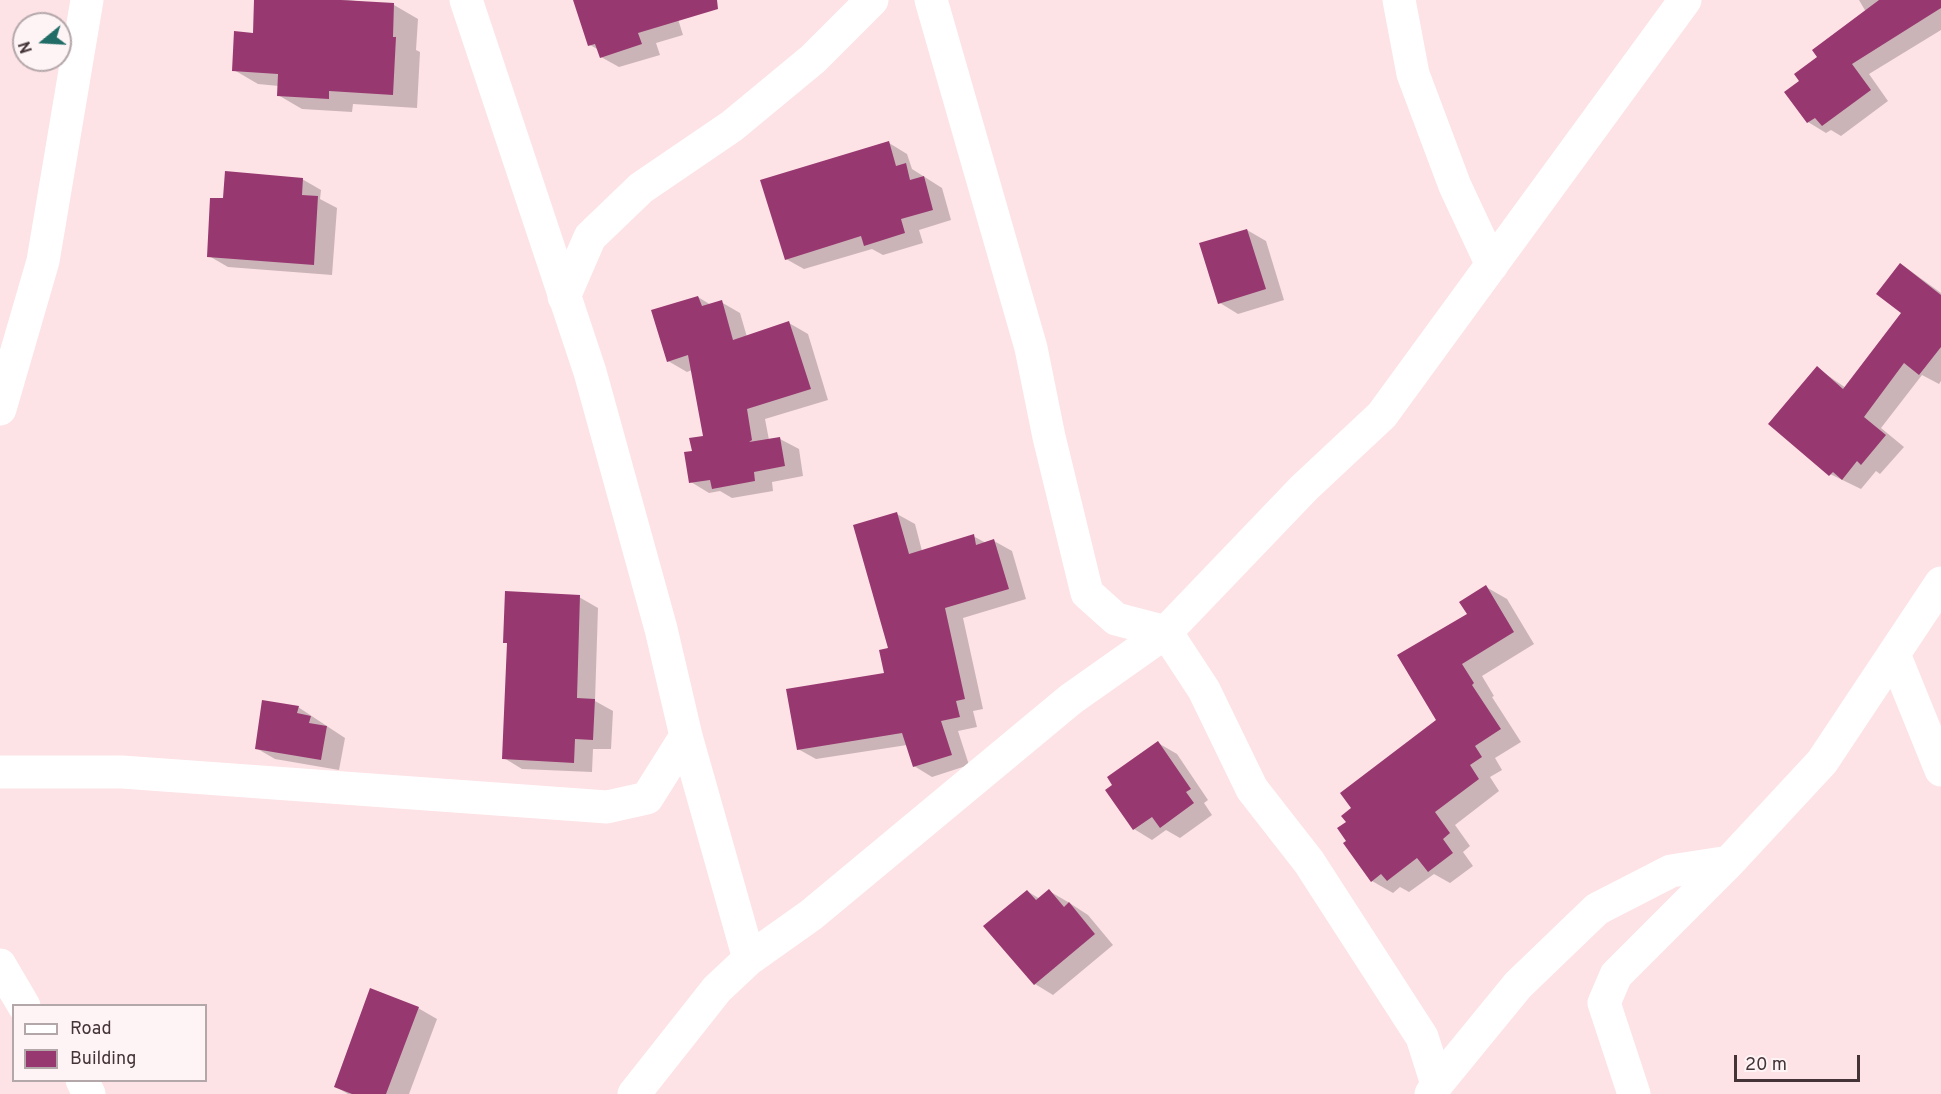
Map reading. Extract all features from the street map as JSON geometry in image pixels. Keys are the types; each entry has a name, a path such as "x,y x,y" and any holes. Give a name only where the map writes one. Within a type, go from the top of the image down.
{"street":[{"path":"0,409 43,261 87,0"},
{"path":"466,0 590,372 662,629 686,736 749,959"},
{"path":"564,297 590,237 641,188 732,126 813,59 872,0"},
{"path":"931,0 1031,348 1049,437 1087,593 1116,619 1166,632 1204,690 1252,789 1309,862 1422,1037 1434,1089"},
{"path":"1399,0 1413,74 1455,186 1492,266"},
{"path":"634,1094 717,989 749,959 811,915 1071,699 1166,632 1304,488 1382,415 1685,0"},
{"path":"1634,1094 1604,1003 1616,975 1729,862 1822,762 1941,583"},
{"path":"1894,654 1941,770"},
{"path":"0,772 122,772 607,807 647,798 686,736"},
{"path":"1434,1089 1518,985 1597,909 1671,871 1729,862"},
{"path":"0,965 23,1004"}],"building":[{"path":"254,0 341,0 394,3 393,37 396,37 393,95 329,91 329,99 277,96 278,74 232,71 234,31 253,33"},
{"path":"573,0 717,0 718,9 638,33 642,44 600,58 595,44 588,46"},
{"path":"1879,0 1941,0 1941,8 1852,64 1871,90 1822,126 1815,118 1807,123 1784,92 1799,81 1794,74 1817,57 1812,50"},
{"path":"889,141 896,166 906,163 910,180 924,176 933,210 901,219 905,233 864,246 861,236 785,260 760,180"},
{"path":"225,171 303,178 302,195 318,196 314,265 207,257 210,198 223,198"},
{"path":"1247,229 1266,289 1218,304 1199,243"},
{"path":"1900,263 1941,295 1941,347 1919,375 1904,363 1864,417 1886,435 1861,465 1857,461 1842,480 1833,472 1829,476 1768,424 1817,366 1843,389 1901,313 1876,294"},
{"path":"698,296 702,306 722,300 733,340 789,321 811,389 747,409 752,440 749,442 780,437 785,466 754,472 755,481 712,489 710,480 689,483 684,452 692,451 689,438 703,436 688,355 667,362 651,310"},
{"path":"897,512 909,554 974,534 976,545 994,539 1009,589 945,608 965,699 956,701 960,717 941,721 952,755 913,767 902,733 797,750 786,689 884,673 879,650 888,648 853,525"},
{"path":"1486,585 1514,632 1462,664 1474,683 1472,685 1501,729 1475,746 1482,757 1470,765 1479,779 1435,812 1450,833 1443,839 1453,853 1428,872 1417,858 1387,881 1381,874 1371,882 1343,843 1346,841 1337,828 1346,822 1341,816 1351,808 1340,793 1436,720 1397,655 1467,614 1459,602"},
{"path":"505,591 580,595 577,698 595,699 593,740 575,739 574,763 502,759 507,643 503,643"},
{"path":"262,700 299,706 297,713 311,716 309,723 327,726 321,760 255,749"},
{"path":"1158,741 1191,789 1186,792 1194,803 1160,828 1152,817 1133,830 1105,790 1112,785 1107,777"},
{"path":"1049,889 1064,907 1069,902 1095,934 1034,985 983,926 1027,890 1036,900"},
{"path":"370,988 419,1007 386,1094 352,1094 334,1087"}]}
